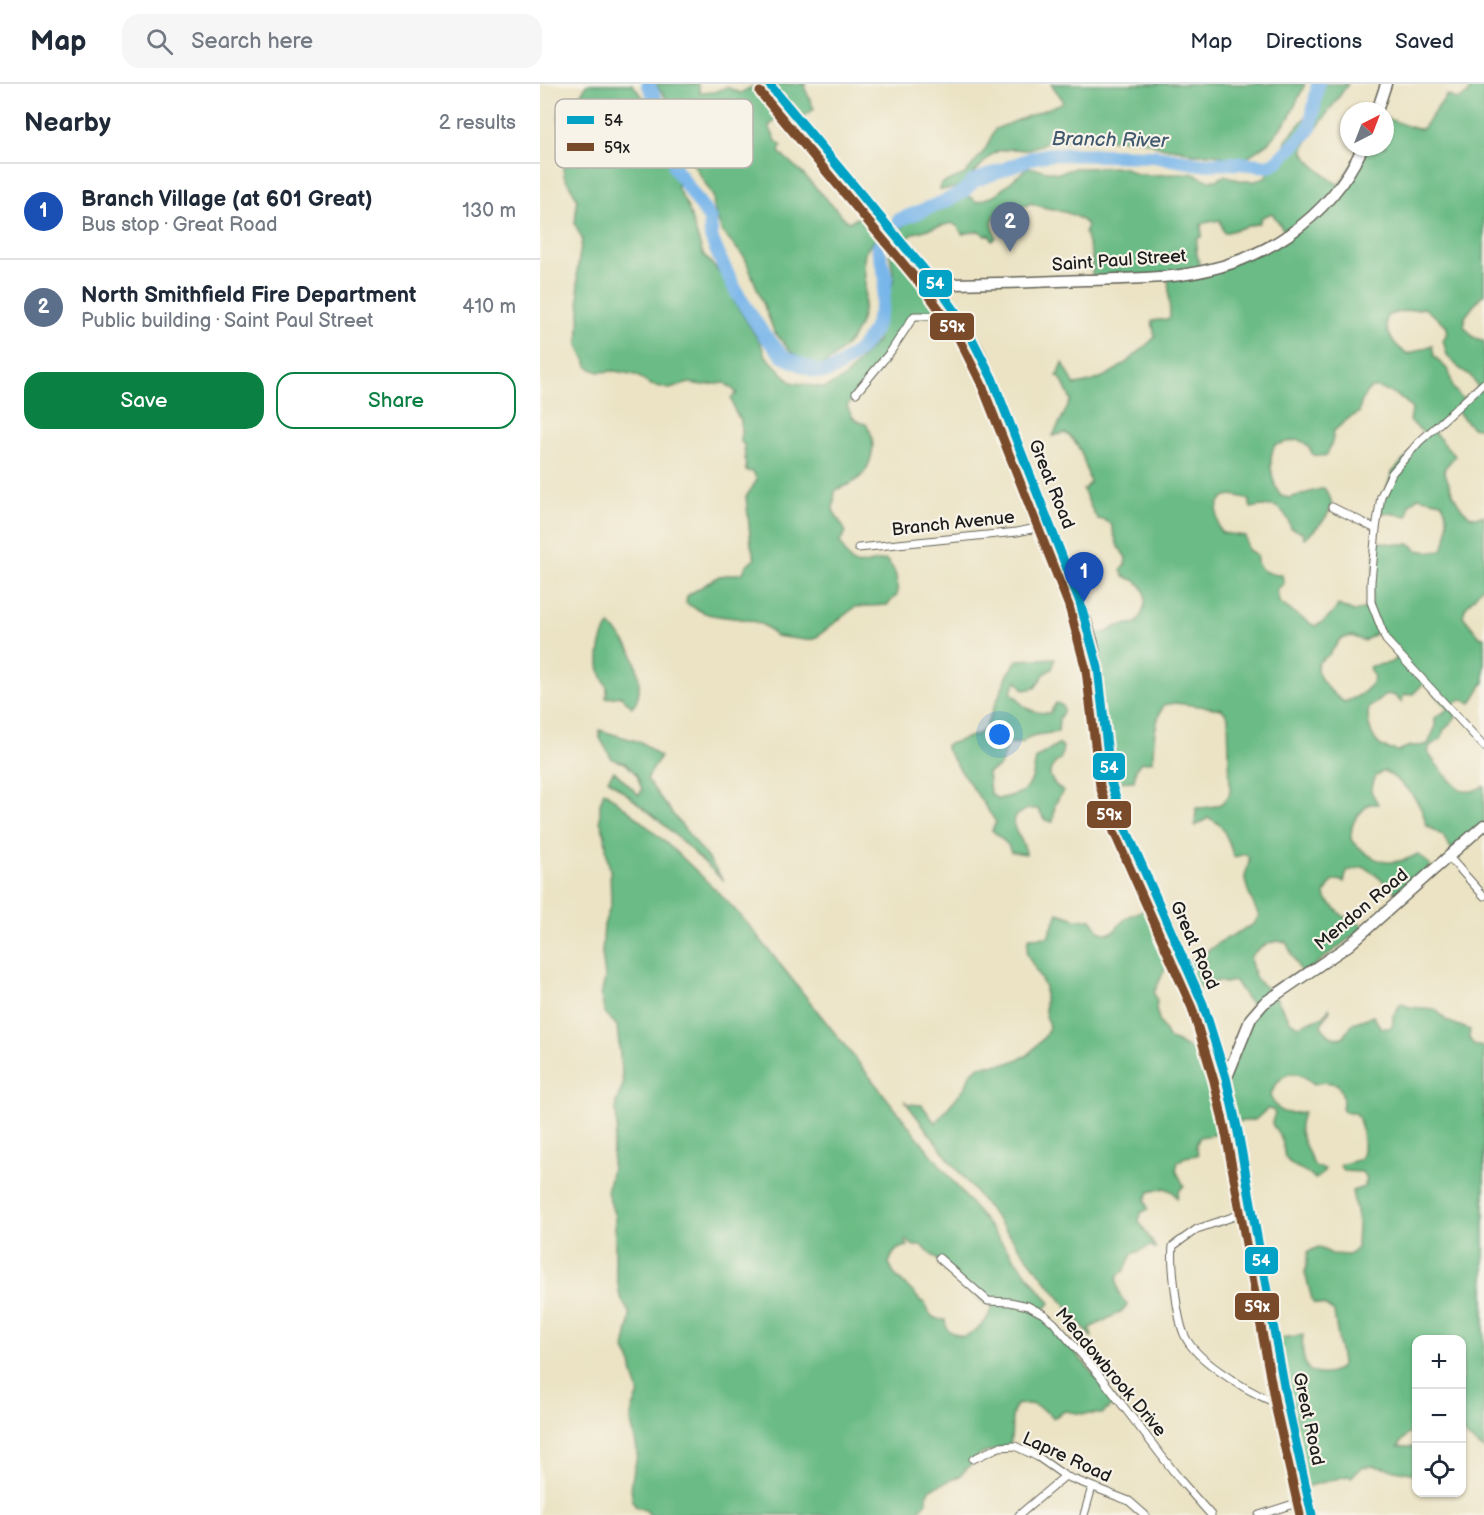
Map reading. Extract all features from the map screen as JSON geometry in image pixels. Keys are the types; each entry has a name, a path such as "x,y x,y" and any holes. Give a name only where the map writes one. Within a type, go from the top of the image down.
{"main road":[{"name":"Great Road","path":"770,84 955,309 992,378 1051,525 1092,641 1098,668 1112,783 1121,816 1203,1004 1227,1078 1288,1407 1312,1515"},
{"path":"1380,102 1386,84"},
{"name":"Saint Paul Street","path":"936,284 987,284 1181,275 1225,265 1273,246 1303,225 1324,205 1358,156"},
{"name":"Mendon Road","path":"1227,1078 1251,1018 1264,1003 1349,945 1484,825"}],"street":[{"path":"856,393 891,351 914,316 940,316 955,309"},
{"path":"1484,383 1419,442 1392,473 1381,496 1376,529 1371,602 1386,640 1484,746"},
{"path":"1332,507 1376,529"},
{"name":"Branch Avenue","path":"858,548 1017,532 1051,525"},
{"path":"1449,856 1484,897"},
{"path":"1252,1210 1197,1229 1173,1246 1171,1258 1184,1334 1196,1353 1256,1395 1288,1407"},
{"name":"Meadowbrook Drive","path":"939,1258 988,1301 1028,1306 1036,1309 1054,1323 1100,1376 1181,1481 1211,1515"},
{"name":"Lapre Road","path":"973,1458 999,1447 1015,1446 1038,1457 1065,1476 1129,1501 1145,1515"},
{"path":"1019,1515 1065,1476"},
{"path":"1084,1515 1092,1487"},
{"path":"1259,1515 1309,1500"}],"green space":[{"path":"586,84 632,84 644,99 566,99 580,94"},
{"path":"655,84 698,84 700,93 714,92 727,87 740,93 758,84 806,84 804,86 814,109 797,121 785,111 769,126 776,141 782,146 780,153 848,222 860,217 870,209 884,229 865,254 864,309 856,332 841,351 818,370 790,351 774,331 745,258 722,232 714,209 713,196 696,168 753,168 753,99 666,98"},
{"path":"1051,84 1305,84 1289,118 1269,142 1246,158 1232,159 1214,154 1193,154 1179,149 1164,148 1139,139 1055,140 1025,150 998,151 991,155 961,187 940,190 941,184 965,174 985,150 995,129 1062,103 1063,100"},
{"path":"1325,84 1348,84 1307,143 1304,151 1313,164 1339,185 1357,156 1394,156 1394,121 1422,129 1447,95 1457,100 1467,95 1472,84 1484,84 1484,295 1465,317 1464,326 1473,337 1484,341 1484,429 1471,427 1456,410 1432,430 1455,456 1444,469 1458,502 1469,515 1476,517 1484,515 1484,585 1465,608 1463,616 1479,636 1484,637 1484,682 1471,703 1461,699 1450,707 1457,716 1443,731 1442,738 1430,746 1428,752 1434,762 1461,789 1470,791 1484,786 1484,825 1452,850 1443,836 1426,825 1421,808 1411,794 1384,771 1375,777 1371,791 1378,804 1369,804 1358,816 1353,823 1351,839 1366,854 1382,861 1399,861 1418,854 1431,866 1399,896 1363,867 1347,871 1344,882 1339,880 1332,882 1325,893 1326,899 1344,917 1352,917 1364,927 1302,975 1286,942 1266,945 1250,958 1254,975 1259,982 1273,993 1290,1021 1299,1026 1324,1016 1329,1008 1321,1026 1333,1037 1343,1037 1353,1023 1373,1016 1381,1028 1389,1028 1393,1025 1393,1016 1401,1003 1409,1007 1435,1009 1447,1021 1470,1030 1469,1038 1474,1045 1484,1047 1484,1450 1466,1436 1466,1335 1412,1335 1412,1432 1398,1447 1412,1447 1412,1473 1374,1466 1363,1467 1351,1477 1347,1476 1305,1487 1274,1339 1303,1335 1305,1361 1309,1369 1318,1374 1335,1371 1342,1364 1334,1312 1324,1305 1313,1303 1305,1273 1308,1252 1318,1247 1332,1254 1349,1255 1357,1248 1358,1222 1352,1191 1364,1187 1367,1179 1362,1172 1343,1171 1340,1165 1359,1159 1363,1150 1363,1136 1358,1116 1342,1109 1341,1090 1337,1084 1324,1082 1314,1084 1293,1073 1278,1082 1270,1096 1283,1112 1304,1112 1300,1124 1302,1138 1314,1164 1318,1168 1325,1169 1315,1179 1285,1157 1282,1140 1272,1122 1275,1114 1273,1110 1267,1109 1255,1120 1236,1122 1235,1128 1200,1137 1196,1145 1198,1155 1185,1157 1178,1162 1176,1170 1184,1186 1177,1198 1173,1192 1165,1188 1149,1192 1145,1200 1148,1209 1141,1213 1139,1221 1157,1250 1151,1246 1132,1254 1124,1271 1118,1275 1117,1279 1120,1295 1128,1304 1121,1312 1090,1328 1092,1338 904,1100 908,1104 922,1105 935,1123 966,1086 970,1074 979,1066 1009,1063 1028,1055 1045,1036 1049,1027 1045,1012 1045,987 1027,954 1028,938 1048,937 1058,913 1076,919 1092,920 1100,932 1109,933 1135,913 1155,905 1182,963 1201,956 1220,942 1254,924 1259,916 1245,881 1249,858 1245,854 1234,857 1222,828 1214,820 1208,818 1195,826 1196,808 1220,804 1230,793 1228,717 1222,709 1175,703 1164,705 1156,725 1153,761 1140,763 1136,769 1134,781 1112,782 1089,636 1107,632 1118,626 1137,623 1144,608 1145,595 1139,584 1124,577 1121,570 1126,558 1117,544 1111,524 1098,519 1091,509 1083,490 1090,483 1079,448 1065,433 1053,436 1071,400 1061,379 1057,376 1063,363 1075,385 1087,383 1108,374 1137,353 1155,337 1152,321 1170,317 1168,275 1092,278 1092,256 1085,233 1087,225 1068,213 1031,203 995,215 992,223 996,238 992,240 990,235 984,235 979,231 962,234 952,223 914,233 901,244 951,307 943,314 915,316 847,406 854,418 866,424 870,431 873,448 869,464 859,478 835,491 833,510 846,532 840,542 845,553 854,563 858,564 886,560 896,576 897,595 887,605 855,607 814,639 805,640 775,636 769,629 754,621 708,614 686,603 687,596 719,576 743,573 746,565 755,559 751,545 746,497 757,480 753,472 746,471 744,445 741,442 741,420 735,412 731,398 737,393 725,383 703,385 689,383 670,389 651,385 636,375 615,371 599,372 589,368 578,345 580,312 577,272 582,239 575,224 577,198 564,176 563,168 674,168 678,189 688,208 703,254 725,279 735,303 761,344 765,355 791,382 825,388 844,378 877,341 879,322 894,279 889,249 895,236 917,213 940,205 951,198 971,197 976,202 994,196 1028,167 1058,173 1075,168 1123,167 1137,174 1191,173 1208,180 1217,180 1225,175 1242,181 1256,181 1265,177 1281,157 1286,141 1319,101","holes":["1272,213 1287,235 1224,264 1200,267 1196,250 1197,239 1202,236 1201,225 1204,223 1220,220 1224,233 1259,223 1262,217","1424,308 1446,325 1448,332 1443,340 1447,355 1460,369 1470,375 1478,387 1463,400 1453,388 1449,371 1434,356 1432,345 1409,354 1399,348 1388,332 1386,326 1388,315","1371,388 1400,397 1409,405 1412,409 1410,421 1426,435 1392,473 1379,510 1408,516 1409,505 1418,497 1441,502 1447,519 1446,539 1442,550 1432,552 1416,550 1411,544 1376,541 1371,606 1354,612 1338,605 1329,617 1316,626 1279,602 1277,589 1284,584 1282,575 1268,573 1260,568 1257,555 1248,550 1245,536 1222,533 1218,524 1218,507 1223,498 1231,495 1249,500 1251,508 1277,507 1285,514 1291,528 1303,533 1304,539 1327,516 1331,507 1331,499 1324,488 1289,498 1281,496 1275,485 1272,471 1271,457 1275,445 1302,441 1313,455 1326,456 1334,431 1359,413 1366,393","1381,630 1401,655 1390,663 1371,666 1369,668 1374,677 1370,686 1358,696 1344,702 1321,680 1317,669 1321,660 1329,655 1340,639 1352,636 1364,641","1425,682 1448,709 1435,718 1435,728 1428,744 1399,751 1380,745 1373,736 1369,724 1369,708 1387,694 1395,696 1402,703 1403,695 1413,694","1182,963 1195,990 1218,981 1225,983 1235,981 1246,998 1257,1009 1225,1071 1213,1042 1198,1048 1188,1048 1169,1039 1160,1023 1154,993 1165,969"]},
{"path":"610,625 629,648 635,662 639,687 632,707 621,696 606,698 606,685 601,675 599,660 600,646"},
{"path":"1055,658 1052,669 1045,673 1035,688 1024,690 1017,680 1011,691 1022,705 1033,711 1050,713 1056,703 1062,705 1064,710 1059,719 1058,732 1029,737 1022,743 1008,744 1000,766 988,773 990,793 998,799 1017,794 1027,788 1030,783 1036,758 1058,744 1063,747 1061,758 1050,771 1051,779 1063,791 1055,804 1053,822 1045,820 1038,809 1029,809 1020,813 1013,821 1026,854 1011,852 1008,845 992,830 996,822 946,749 946,745 978,734 985,729 1007,676 1017,660"},
{"path":"599,730 643,743 660,757 647,779 724,881 661,822 608,779 614,771 639,795 642,790 637,775 625,763 612,759 600,738"},
{"path":"604,791 679,854 748,924 1050,1303 1040,1315 1060,1334 1116,1402 1102,1414 1065,1411 1053,1418 1035,1406 1017,1404 1012,1419 1010,1445 979,1455 960,1476 931,1489 927,1495 927,1502 915,1515 649,1515 647,1511 635,1506 631,1487 637,1451 631,1418 638,1391 630,1360 624,1348 630,1314 620,1297 615,1266 615,1217 607,1192 617,1130 616,1103 623,1085 617,1026 605,1013 601,997 605,977 602,953 604,925 611,904 610,869 605,836 600,821 600,804","holes":["906,1240 914,1246 922,1246 985,1303 993,1304 986,1321 980,1327 964,1337 951,1332 945,1320 932,1316 924,1302 920,1301 895,1275 889,1263 894,1253 908,1246"]}],"waterway":[{"name":"Branch River","path":"648,84 655,99"},
{"name":"Branch River","path":"675,168 710,219 711,237 721,261 738,295 764,335 784,357 815,371 826,372 836,368 860,350 874,330 882,306 886,279 878,248 899,220 946,201 961,193 974,181 1035,157 1052,154 1154,156 1201,164 1238,163 1269,166 1279,160 1311,125 1318,84"}],"transit line":[{"name":"54","path":"769,84 936,284 965,325 992,378 1080,602 1098,668 1111,782 1125,827 1203,1004 1226,1078 1288,1407 1312,1515"},
{"name":"59x","path":"760,92 926,291 955,331 981,383 1069,606 1086,670 1100,786 1114,832 1192,1008 1214,1081 1226,1134 1276,1409 1300,1515"}],"place":[{"name":"North Smithfield Fire Department","path":"1010,252"},
{"name":"Branch Village (at 601 Great)","path":"1084,602"}]}
